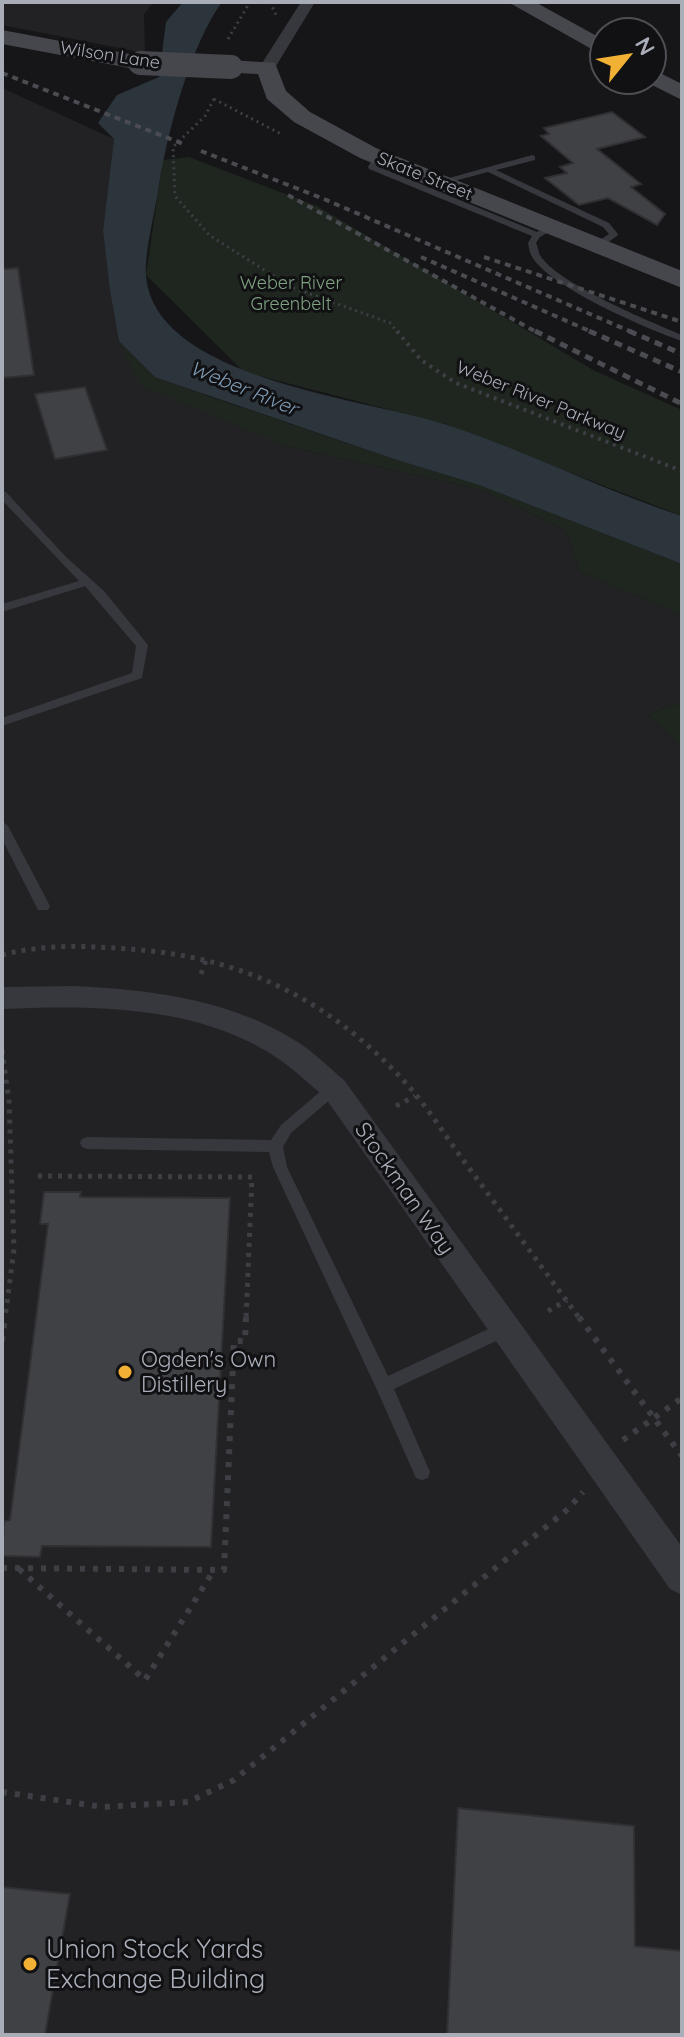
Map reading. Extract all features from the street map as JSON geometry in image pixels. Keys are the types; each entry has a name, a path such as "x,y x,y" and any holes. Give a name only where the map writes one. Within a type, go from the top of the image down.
{"street":[{"path":"267,68 308,2"},
{"path":"519,2 588,40"},
{"name":"Wilson Lane","path":"2,37 140,63 267,68"},
{"name":"Skate Street","path":"267,68 275,94 302,117 378,157 544,231 597,246 682,280"},
{"name":"Stockman Way","path":"2,998 54,995 132,998 208,1015 278,1044 334,1088 682,1577"}],"lane":[{"path":"378,157 372,167 544,231 532,243 535,254 577,288 614,309 682,338"},
{"path":"439,182 532,158"},
{"path":"488,169 606,225 614,234 597,246"},
{"path":"2,494 87,582 142,645 138,675 2,722"},
{"path":"2,608 87,582"},
{"path":"2,826 43,906"},
{"path":"334,1088 286,1129 275,1146 280,1167 422,1472"},
{"path":"87,1143 275,1146"},
{"path":"384,1386 505,1329"}],"path":[{"name":"Weber River Parkway","path":"214,99 205,116 173,147 175,196 209,235 291,287 390,323 421,360 456,383 682,471"},
{"path":"201,974 206,960"},
{"path":"2,1050 10,1115 14,1249 2,1341"},
{"path":"396,1106 415,1096"},
{"path":"2,1568 224,1570 234,1341 245,1341 252,1177 38,1176"},
{"path":"548,1311 567,1300"},
{"path":"628,1434 682,1398"},
{"path":"2,1792 103,1807 188,1802 234,1780 574,1503"},
{"path":"18,1568 145,1680 214,1570"}],"shaded area":[{"path":"2,2 154,2 144,14 145,53 2,25"},
{"path":"2,88 114,139 103,230 119,341 286,446 479,489 566,530 580,572 682,615 682,702 648,715 682,748 682,2035 2,2035"}],"green space":[{"name":"Weber River Greenbelt","path":"189,157 317,206 595,371 682,410 682,516 445,424 244,372 146,275 163,160"},
{"path":"119,341 155,378 479,485 682,564 682,615 580,572 566,530 479,489 286,446 140,385"},
{"path":"682,702 682,748 648,715"}],"water":[{"name":"Weber River","path":"183,2 222,2 200,41 191,65 174,115 163,164 146,266 158,310 185,339 223,361 318,393 444,424 682,516 682,564 479,485 155,377 119,341 103,230 114,139 98,123 117,95 159,77 166,22"}],"building":[{"path":"612,112 645,137 597,149 641,184 631,187 665,214 657,225 608,198 579,205 545,178 567,173 560,167 573,163 541,136 549,134 544,128"},
{"path":"18,268 34,375 2,378 2,269"},
{"path":"85,387 107,450 55,459 35,394"},
{"name":"Ogden's Own Distillery","path":"44,1192 81,1192 80,1197 230,1198 211,1547 42,1546 40,1557 2,1556 4,1521 10,1520 48,1224 40,1224"},
{"path":"458,1808 634,1826 635,1946 682,1951 682,2035 447,2035"},
{"name":"Union Stock Yards Exchange Building","path":"2,1887 70,1894 45,2035 2,2035"}],"railway":[{"path":"2,73 186,145"},
{"path":"201,151 324,199 634,333"},
{"path":"288,195 538,333"},
{"path":"421,257 594,333"},
{"path":"484,257 682,322"},
{"path":"535,331 682,404"},
{"path":"589,331 682,372"},
{"path":"629,331 682,354"}],"place":[{"name":"Ogden's Own Distillery","path":"125,1372"},
{"name":"Union Stock Yards Exchange Building","path":"30,1964"}]}
